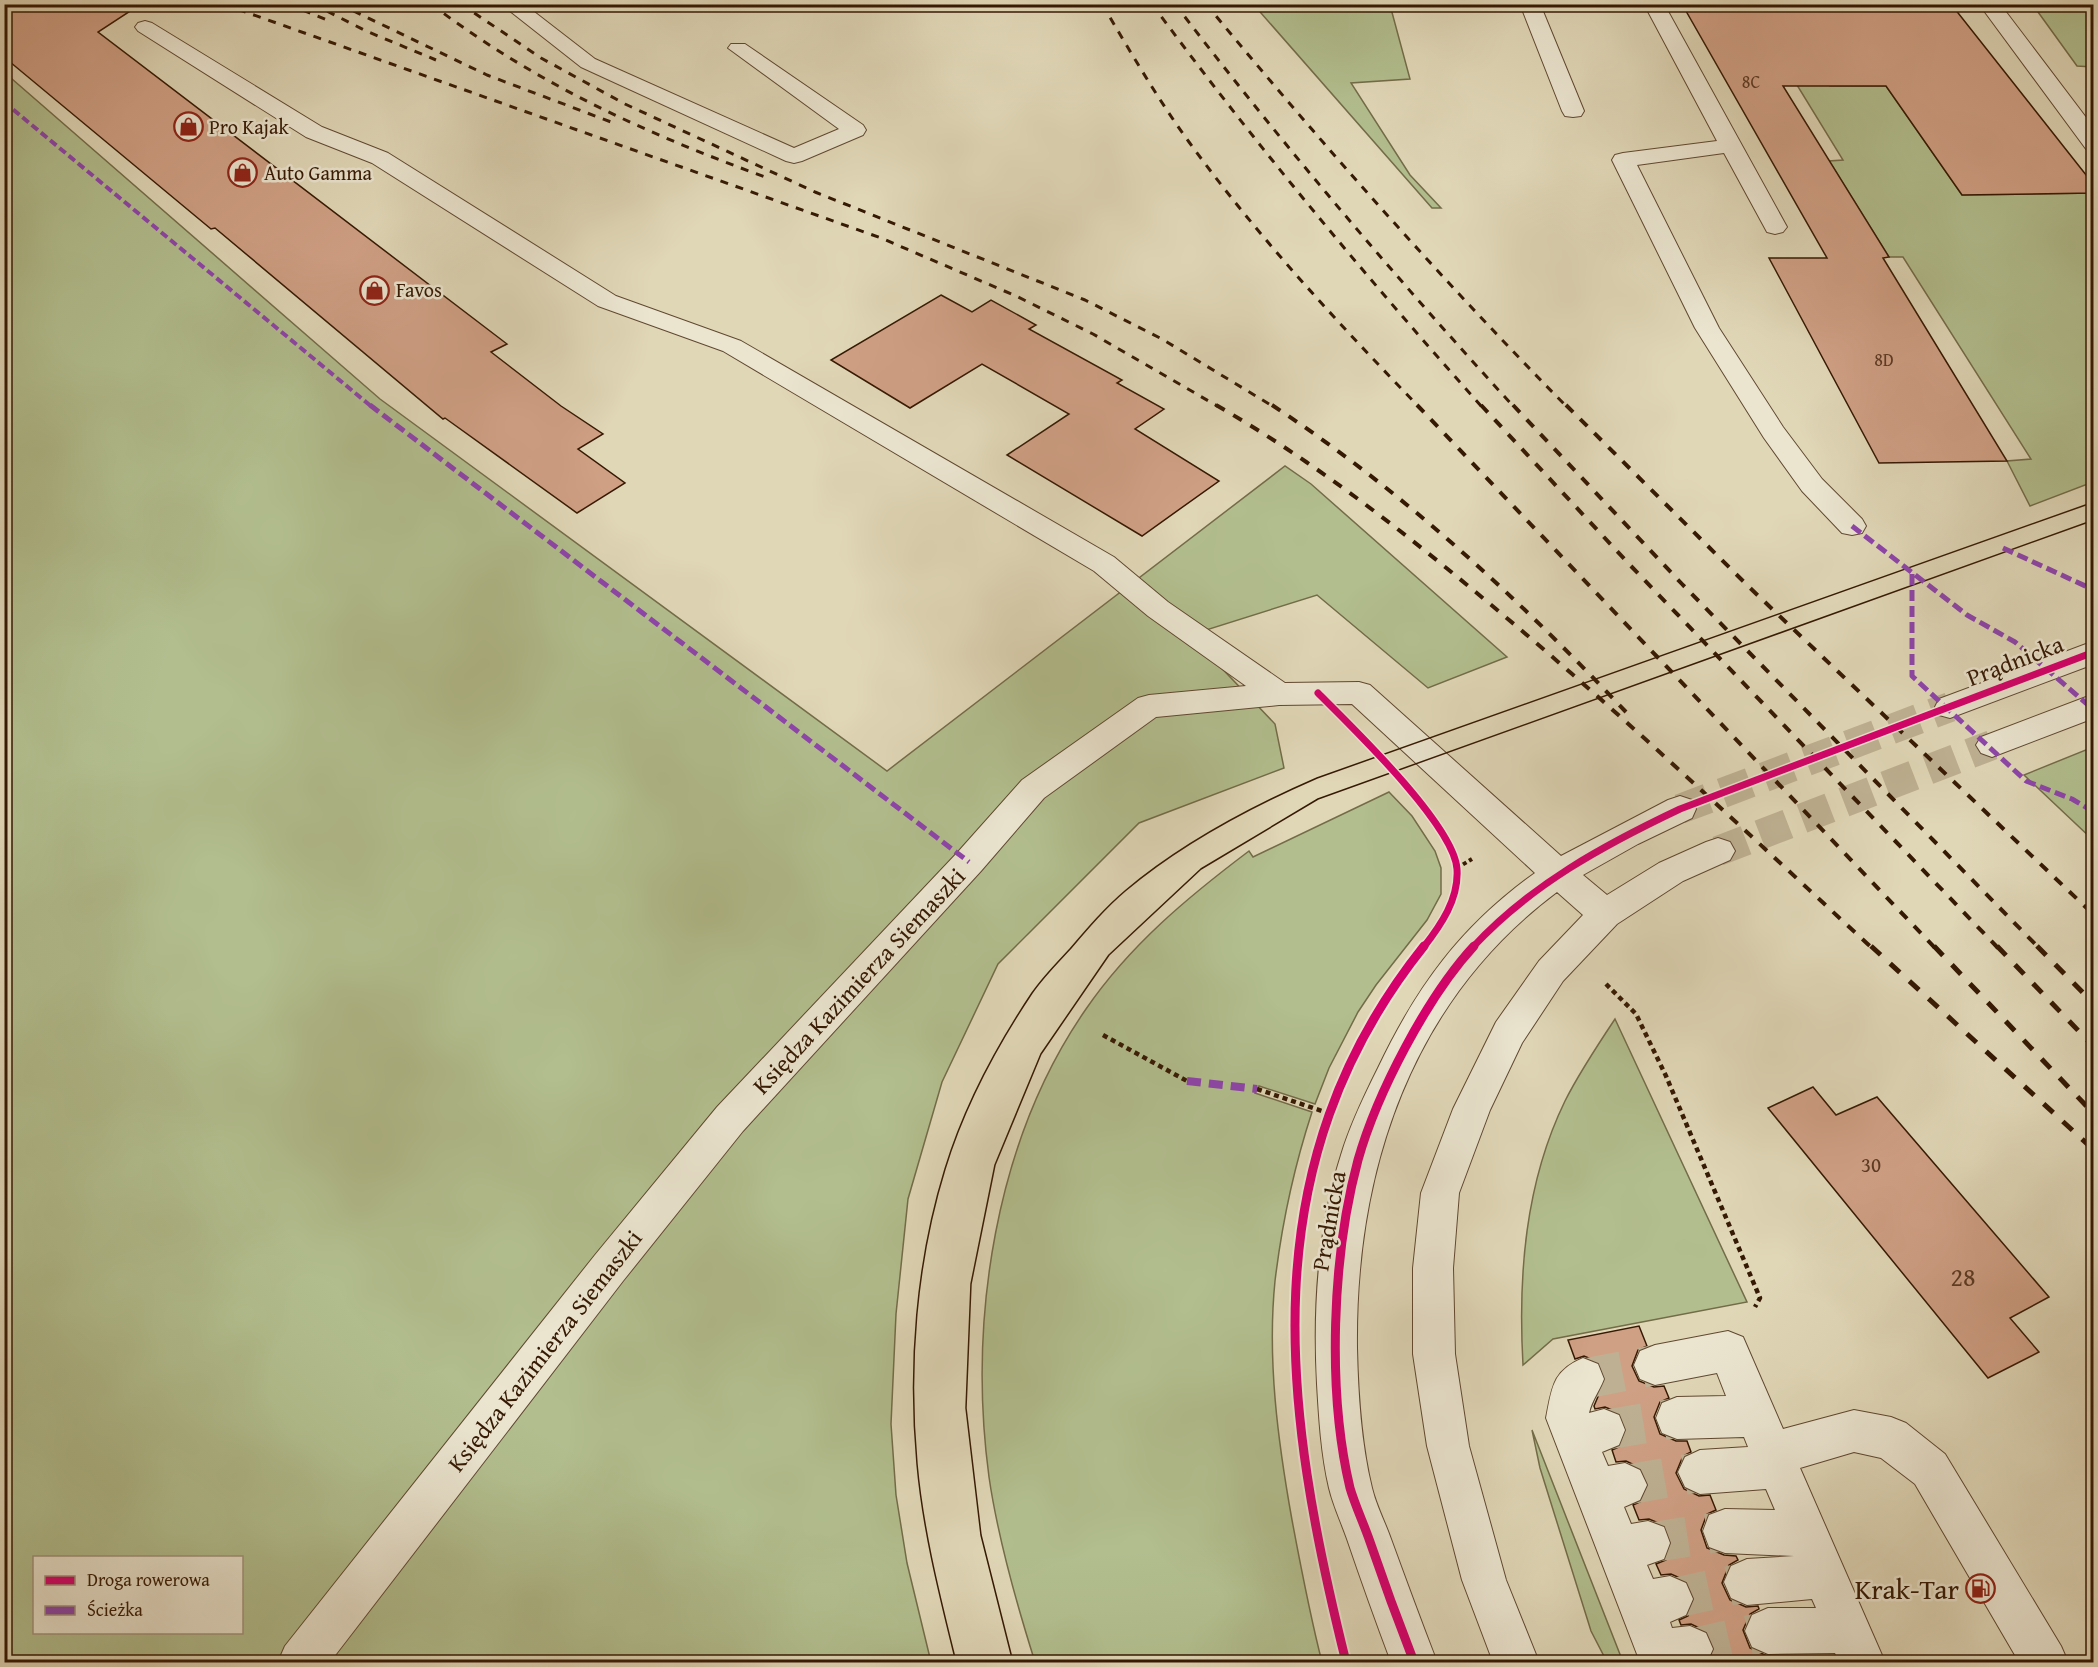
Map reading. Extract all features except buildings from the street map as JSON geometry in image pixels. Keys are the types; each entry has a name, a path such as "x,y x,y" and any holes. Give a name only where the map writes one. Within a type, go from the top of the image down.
{"street":[{"path":"511,4 588,63 794,156 855,130 738,48"},
{"path":"1530,4 1573,111"},
{"path":"1654,4 1775,227"},
{"path":"1989,4 2094,144"},
{"path":"145,27 314,132 380,158 607,301 732,346 1094,558 1158,609 1279,694"},
{"path":"1731,146 1623,160 1707,328 1773,432 1812,485 1852,526"},
{"name":"Prądnicka","path":"1950,707 2094,652"},
{"name":"Księdza Kazimierza Siemaszki","path":"301,1662 602,1278 730,1119 969,862 1033,789 1149,706 1279,694 1359,693 1605,914"},
{"path":"1992,745 2094,705"},
{"name":"Prądnicka","path":"1414,1662 1349,1483 1338,1385 1337,1291 1355,1173 1375,1112 1416,1028 1447,976 1482,937 1513,908 1558,874 1622,836 1680,809"},
{"path":"1516,1662 1484,1580 1448,1446 1434,1354 1433,1268 1440,1193 1472,1109 1509,1033 1551,970 1605,914 1671,872 1718,851"},
{"path":"1655,1365 1728,1351 1855,1646"},
{"path":"1583,1379 1573,1388 1567,1418 1590,1434 1655,1601 1671,1654"},
{"path":"1677,1419 1755,1416"},
{"path":"1700,1472 1774,1460 1854,1431 1891,1438 1930,1469 2045,1662"},
{"path":"1725,1531 1806,1533"},
{"path":"1747,1582 1824,1576"},
{"path":"1768,1631 1855,1646"}],"path":[{"path":"1606,984 1636,1014 1666,1076 1760,1298 1728,1351"},
{"path":"1103,1035 1187,1081"},
{"path":"1257,1089 1315,1108"}],"green space":[{"path":"1254,5 1390,5 1410,79 1351,83 1410,175 1441,208 1432,208"},
{"path":"1748,5 1778,5 1830,86 1886,86 1962,195 2093,193 2093,482 2030,506 2007,461 2031,459 1903,257 1889,257 1829,161 1843,160"},
{"path":"2033,5 2093,5 2093,67 2077,66"},
{"path":"4,72 380,399 887,771 1285,466 1311,484 1507,657 1428,688 1317,595 1190,635 1275,724 1284,768 1139,823 998,964 942,1082 908,1199 896,1314 891,1424 896,1495 907,1563 931,1662 5,1662"},
{"path":"2093,747 2093,840 2024,775"},
{"path":"1389,792 1412,816 1435,851 1441,868 1441,894 1427,920 1376,985 1358,1012 1329,1068 1315,1104 1259,1086 1255,1093 1312,1112 1294,1174 1281,1238 1275,1281 1272,1341 1275,1401 1282,1461 1302,1574 1322,1662 1035,1662 997,1524 989,1477 983,1417 982,1356 986,1294 996,1233 1010,1173 1030,1115 1055,1060 1086,1009 1121,964 1182,904 1249,851 1253,857"},
{"path":"1615,1019 1747,1302 1553,1339 1523,1365 1522,1298 1527,1230 1541,1164 1565,1101"},
{"path":"1532,1430 1623,1662 1607,1662 1591,1631 1540,1468"}],"tunnel":[{"path":"1680,809 1950,707"},
{"path":"1718,851 1992,745"},
{"path":"1583,1379 1655,1365"},
{"path":"1604,1430 1677,1418"},
{"path":"1625,1485 1700,1472"},
{"path":"1648,1543 1725,1531"},
{"path":"1670,1599 1747,1582"},
{"path":"1690,1649 1768,1631"}],"tram line":[{"path":"956,1662 928,1539 914,1427 914,1352 927,1241 953,1146 971,1100 994,1056 1036,987 1104,911 1125,891 1169,857 1193,842 1241,814 1317,778 2094,502"},
{"path":"1013,1662 981,1535 966,1408 971,1284 995,1165 1041,1054 1109,955 1201,869 1318,799 2094,520"}],"railway":[{"path":"223,4 881,238 1016,296 1093,334 1219,407"},
{"path":"288,4 332,22"},
{"path":"313,4 366,31 436,60"},
{"path":"339,4 487,75 611,122"},
{"path":"431,4 511,59 593,104 678,143 768,178"},
{"path":"461,4 541,58 625,104 815,192 1085,300 1162,339 1274,407"},
{"path":"1102,4 1166,108 1215,177 1300,279 1419,407"},
{"path":"1152,4 1312,209 1482,407"},
{"path":"1175,4 1256,108 1340,209 1514,407"},
{"path":"1206,4 1382,209 1567,407"},
{"path":"1216,405 1321,472 1484,599 1632,727 1872,948"},
{"path":"1272,405 1321,438 1368,474 1458,548 1544,628 1626,712"},
{"path":"1417,405 1935,948"},
{"path":"1481,405 1629,564 1998,948"},
{"path":"1513,405 1682,584 2039,948"},
{"path":"1566,405 1748,586 2094,915"},
{"path":"1871,946 2094,1150"},
{"path":"1934,946 2094,1114"},
{"path":"1997,946 2094,1047"},
{"path":"2037,946 2094,1004"}],"marked path":[{"path":"4,102 371,406 969,862"},
{"path":"1852,526 1967,615 2015,642 2094,710"},
{"path":"2003,548 2094,590"},
{"path":"1912,574 1912,676 2026,781 2072,799 2094,812"},
{"path":"1187,1081 1257,1089"}],"cycle path":[{"path":"1414,1662 1350,1488 1339,1404 1338,1288 1347,1211 1363,1144 1400,1060 1436,996 1468,952 1502,917 1549,880 1600,849 1680,809 2094,652"},
{"path":"1318,693 1375,751 1419,803 1438,827 1451,849 1457,867 1457,884 1446,915 1389,992 1349,1066 1321,1139 1304,1213 1295,1287 1295,1362 1301,1437 1312,1512 1346,1662"}],"place":[{"name":"Pro Kajak","path":"188,127"},
{"name":"Auto Gamma","path":"243,173"},
{"name":"Favos","path":"375,290"},
{"name":"Krak-Tar","path":"1980,1589"}]}
